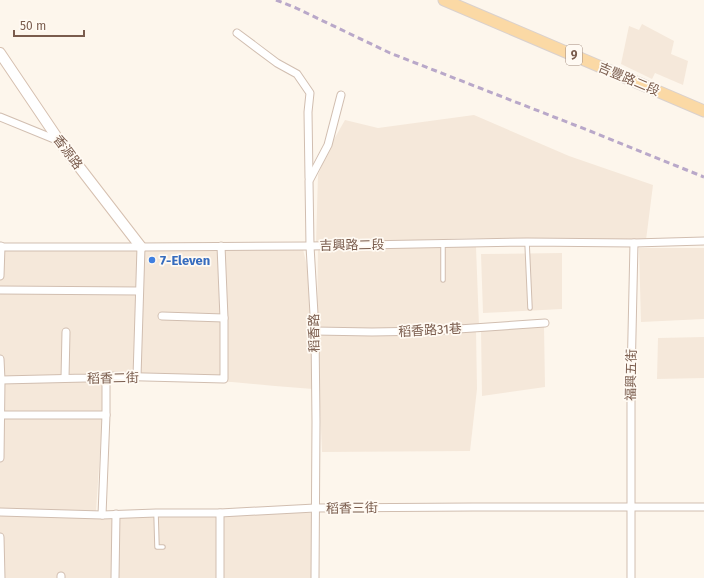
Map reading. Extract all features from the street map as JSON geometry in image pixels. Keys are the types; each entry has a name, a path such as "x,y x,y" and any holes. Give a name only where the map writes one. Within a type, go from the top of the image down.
{"main road":[{"name":"吉豐路二段","path":"444,0 704,111"}],"street":[{"path":"237,33 277,63 298,74 310,93 308,112 309,181"},
{"name":"香源路","path":"0,54 60,142 141,247"},
{"name":"稻香路","path":"316,578 315,331 310,246 309,181 328,145 341,95"},
{"path":"0,117 60,142"},
{"name":"吉興路二段","path":"1,246 310,246 443,243 634,243 704,241"},
{"name":"福興五街","path":"631,578 631,379 634,243"},
{"path":"0,276 1,246"},
{"path":"162,316 224,318 221,246"},
{"path":"137,377 141,247"},
{"path":"0,290 140,291"},
{"name":"稻香二街","path":"2,380 86,378 106,376 224,379 224,318"},
{"name":"稻香路31巷","path":"315,331 429,331 545,323"},
{"path":"65,378 66,332"},
{"path":"0,359 2,380 0,458"},
{"path":"102,515 106,376"},
{"path":"0,415 106,415"},
{"name":"稻香三街","path":"0,512 102,515 156,513 220,514 315,508 473,506 704,507"},
{"path":"115,578 116,514"},
{"path":"220,514 220,578"},
{"path":"0,537 1,578"}],"lane":[{"path":"527,242 530,308"},
{"path":"443,243 443,280"},
{"path":"156,513 157,547 163,547"}],"shaded area":[{"path":"642,24 674,41 671,54 688,61 683,85 655,73 652,79 621,64 629,26 639,30"},
{"path":"474,115 569,156 653,185 646,240 473,238 316,244 318,175 329,148 345,120 378,128"},
{"path":"476,247 479,326 440,329 317,330 318,248"},
{"path":"639,248 704,248 704,319 641,322"},
{"path":"303,249 310,280 313,389 232,382 105,378 96,511 312,513 312,578 0,578 0,251"},
{"path":"562,253 562,309 483,313 481,254"},
{"path":"544,326 545,387 482,396 481,329"},
{"path":"476,330 477,389 470,451 322,452 318,332"},
{"path":"704,337 704,378 657,379 658,338"}],"railway":[{"path":"276,0 390,53 704,177"}],"place":[{"name":"7-Eleven","path":"152,260"}]}
